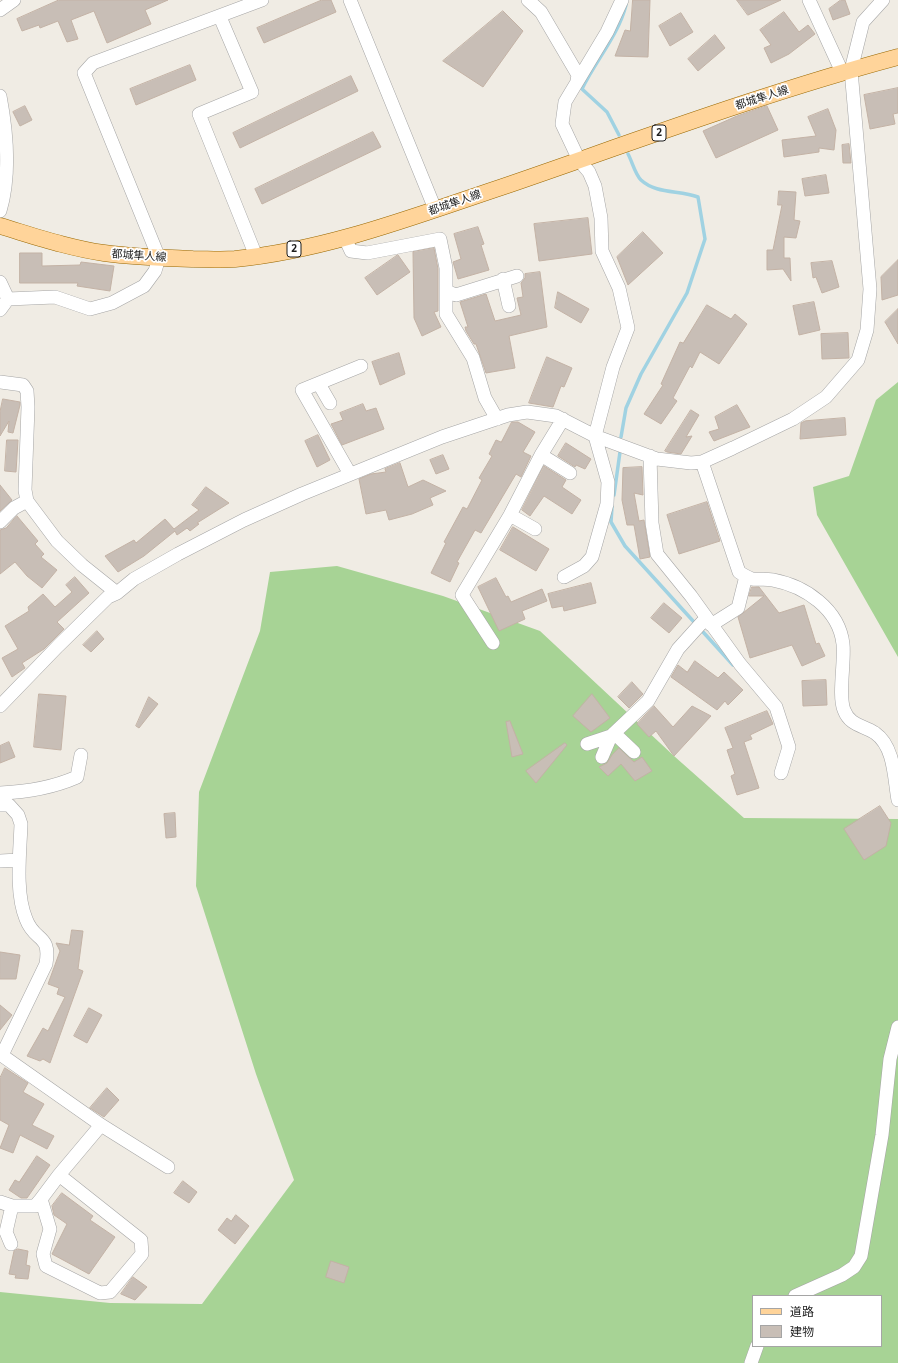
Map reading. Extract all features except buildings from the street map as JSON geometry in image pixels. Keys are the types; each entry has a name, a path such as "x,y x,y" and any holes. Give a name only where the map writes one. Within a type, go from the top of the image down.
{"main road":[{"name":"都城隼人線","path":"0,226 55,242 104,253 159,258 233,259 256,256 345,238 847,71 898,57"}],"street":[{"path":"0,10 14,0"},
{"path":"8,299 55,297 90,309 112,303 144,286 155,271 159,258 84,73 94,63 220,17 246,3 262,0"},
{"path":"350,0 435,209"},
{"path":"528,0 541,12 578,75 577,81"},
{"path":"564,578 584,566 592,557 606,504 608,482 595,436 613,367 628,328 619,288 602,251 601,218 596,186 589,172 579,160 562,124 565,102 607,32 622,0"},
{"path":"0,706 108,597 117,593 134,579 178,554 244,520 350,474 442,437 497,419 527,412 563,419 595,436 650,456 672,462 702,462 792,419 826,397 858,360 867,330 870,289 847,71 809,0"},
{"path":"847,71 863,22 883,0"},
{"path":"220,17 252,92 199,114 256,256"},
{"path":"0,96 7,147 5,193 0,211"},
{"path":"345,238 351,251 367,253 440,239 446,268 446,314 473,358 485,398 497,419"},
{"path":"446,292 456,295 503,279 517,276"},
{"path":"503,279 509,306"},
{"path":"0,282 8,299"},
{"path":"0,310 8,299"},
{"path":"350,474 302,390 361,366"},
{"path":"0,382 23,385 27,391 28,407 25,490 27,501 57,541 82,565 117,593"},
{"path":"319,384 330,403"},
{"path":"493,643 476,614 462,595 510,515 541,455 563,419"},
{"path":"541,455 570,473"},
{"path":"650,456 652,524 658,554 691,596 703,624 776,707 789,747 781,773"},
{"path":"702,462 739,572 751,580 772,580 790,584 816,599 829,611 838,627 843,643 843,709 853,723 874,733 888,748 894,771 898,800"},
{"path":"0,522 14,508 27,501"},
{"path":"510,515 535,530"},
{"path":"587,744 613,734 648,702 678,649 703,624 738,608 746,576"},
{"path":"613,734 634,752"},
{"path":"602,757 613,734"},
{"path":"0,793 25,792 61,784 77,777 81,755"},
{"path":"0,804 9,805 18,815 21,824 19,860 20,887 25,919 32,932 46,943 48,950 46,964 1,1054 101,1125 168,1167"},
{"path":"0,861 19,860"},
{"path":"797,1295 842,1275 854,1267 861,1256 882,1135 890,1059 898,1027"},
{"path":"11,1244 6,1232 6,1204 35,1206 101,1125"},
{"path":"41,1199 50,1229 43,1254 46,1266 100,1293 110,1292 142,1254 141,1240 59,1175"},
{"path":"751,1363 757,1347"}],"green space":[{"path":"898,382 898,657 817,515 813,487 849,476 876,400"},
{"path":"337,566 443,596 540,631 674,756 744,818 898,819 898,1363 0,1363 0,1292 110,1303 202,1304 294,1180 256,1074 196,886 199,792 260,631 270,572"}],"waterway":[{"path":"619,135 607,112 582,89 618,27 626,5"},
{"path":"621,437 626,408 641,374 687,293 705,239 698,197 661,190 647,184 641,180 635,171 628,154"},
{"path":"614,495 620,452"},
{"path":"612,507 611,522 625,546 733,665"}]}
